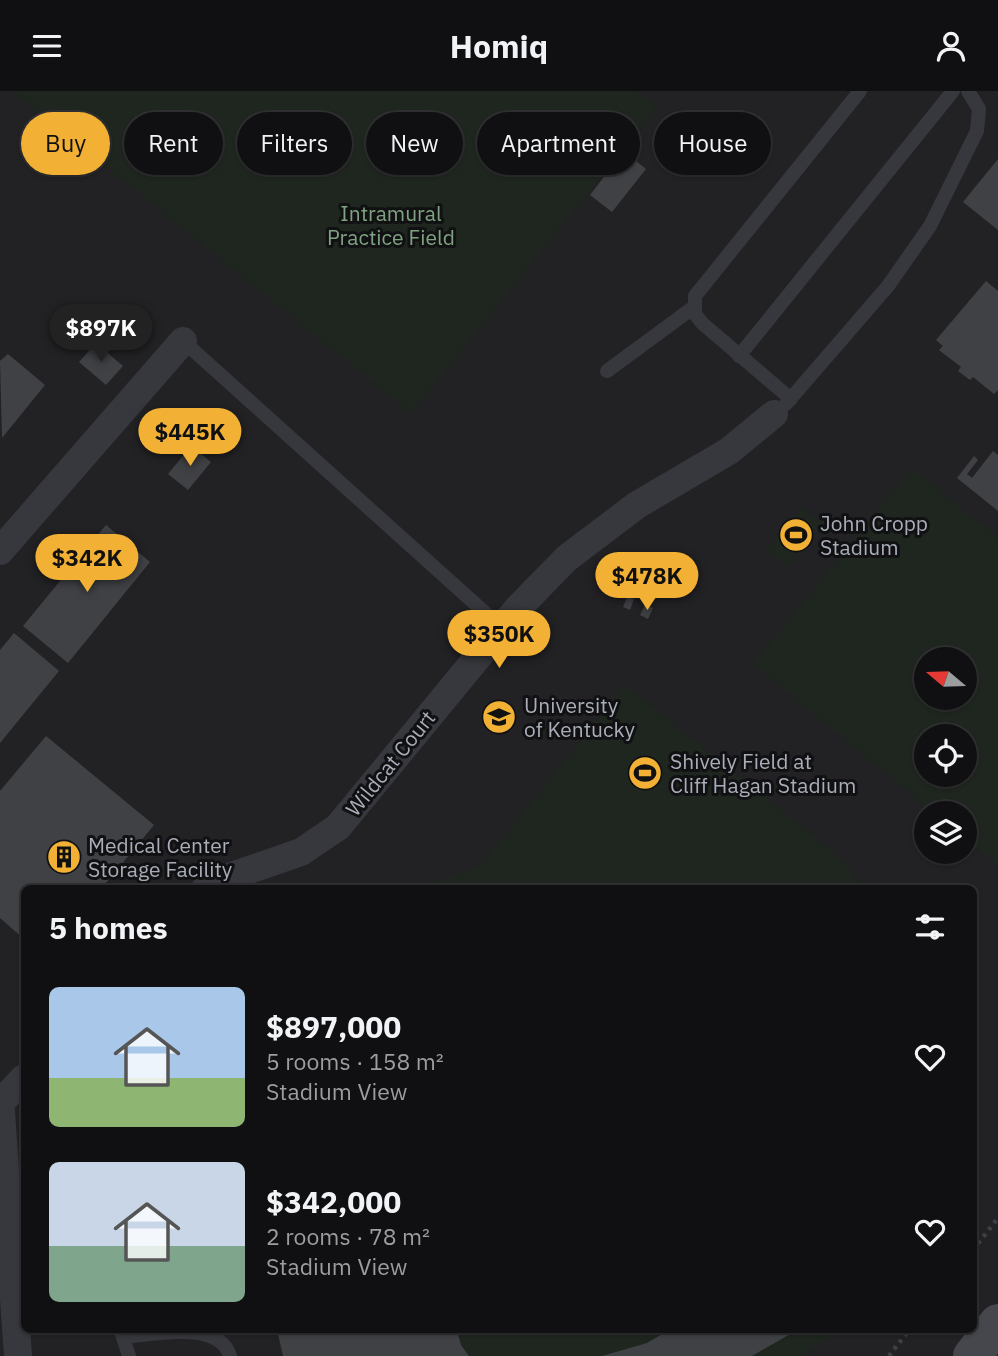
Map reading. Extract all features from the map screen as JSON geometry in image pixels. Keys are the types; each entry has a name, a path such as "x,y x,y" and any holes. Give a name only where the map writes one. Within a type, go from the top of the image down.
{"main road":[{"path":"972,1356 998,1323"}],"street":[{"path":"0,551 183,341"},
{"name":"Wildcat Court","path":"212,885 302,852 338,827 502,628 566,558 637,505 729,451 783,407"},
{"path":"18,1356 5,1219 1,1107 21,1082"}],"lane":[{"path":"860,91 695,296 694,307 702,323 739,356 783,407 888,286 930,226 977,131 979,109 968,91"},
{"path":"739,356 953,91"},
{"path":"607,371 694,307"},
{"path":"183,341 502,628"},
{"path":"122,1333 130,1356"},
{"path":"203,1333 219,1340 230,1356"}],"path":[{"path":"977,1245 998,1218"},
{"path":"889,1356 907,1333"}],"shaded area":[{"name":"University of Kentucky","path":"0,91 998,91 998,1356 0,1356"}],"green space":[{"name":"Intramural Practice Field","path":"12,91 638,91 657,107 640,128 640,112 477,112 477,175 602,175 411,413 110,170 110,112 38,112"},
{"path":"912,468 998,538 998,865 977,848 977,801 919,801 753,664"},
{"name":"John Cropp Stadium","path":"801,507 818,520 821,517 825,521 787,567 767,550"},
{"name":"Shively Field at Cliff Hagan Stadium","path":"625,685 846,862 860,885 427,885 481,865"},
{"path":"835,1333 802,1356 283,1356 278,1334"}],"building":[{"path":"998,159 998,230 963,202"},
{"path":"640,164 646,169 612,212 590,195 605,175 640,175"},
{"path":"986,281 998,291 998,390 994,394 973,377 970,380 958,371 961,367 939,350 943,346 936,340"},
{"path":"108,304 118,312 121,308 128,313 114,330 104,322 108,316 103,311"},
{"path":"96,343 123,366 106,385 79,362"},
{"path":"8,354 45,385 2,438 0,361"},
{"path":"191,446 211,462 188,490 168,474"},
{"path":"993,451 998,455 998,511 957,478 974,456 978,460 967,474 972,478"},
{"path":"106,525 150,562 68,663 23,626"},
{"path":"627,597 634,599 630,610 623,607"},
{"path":"645,605 653,608 648,619 640,615"},
{"path":"14,633 59,671 0,743 0,650"},
{"name":"Medical Center Storage Facility","path":"46,736 154,825 104,885 21,885 21,936 0,918 0,791"},
{"path":"458,1333 461,1345 469,1356 283,1356 278,1334"},
{"path":"664,1333 792,1333 752,1356 602,1356 647,1343"}],"place":[{"name":"John Cropp Stadium","path":"796,535"},
{"name":"University of Kentucky","path":"499,717"},
{"name":"Shively Field at Cliff Hagan Stadium","path":"645,773"},
{"name":"Medical Center Storage Facility","path":"64,857"}]}
